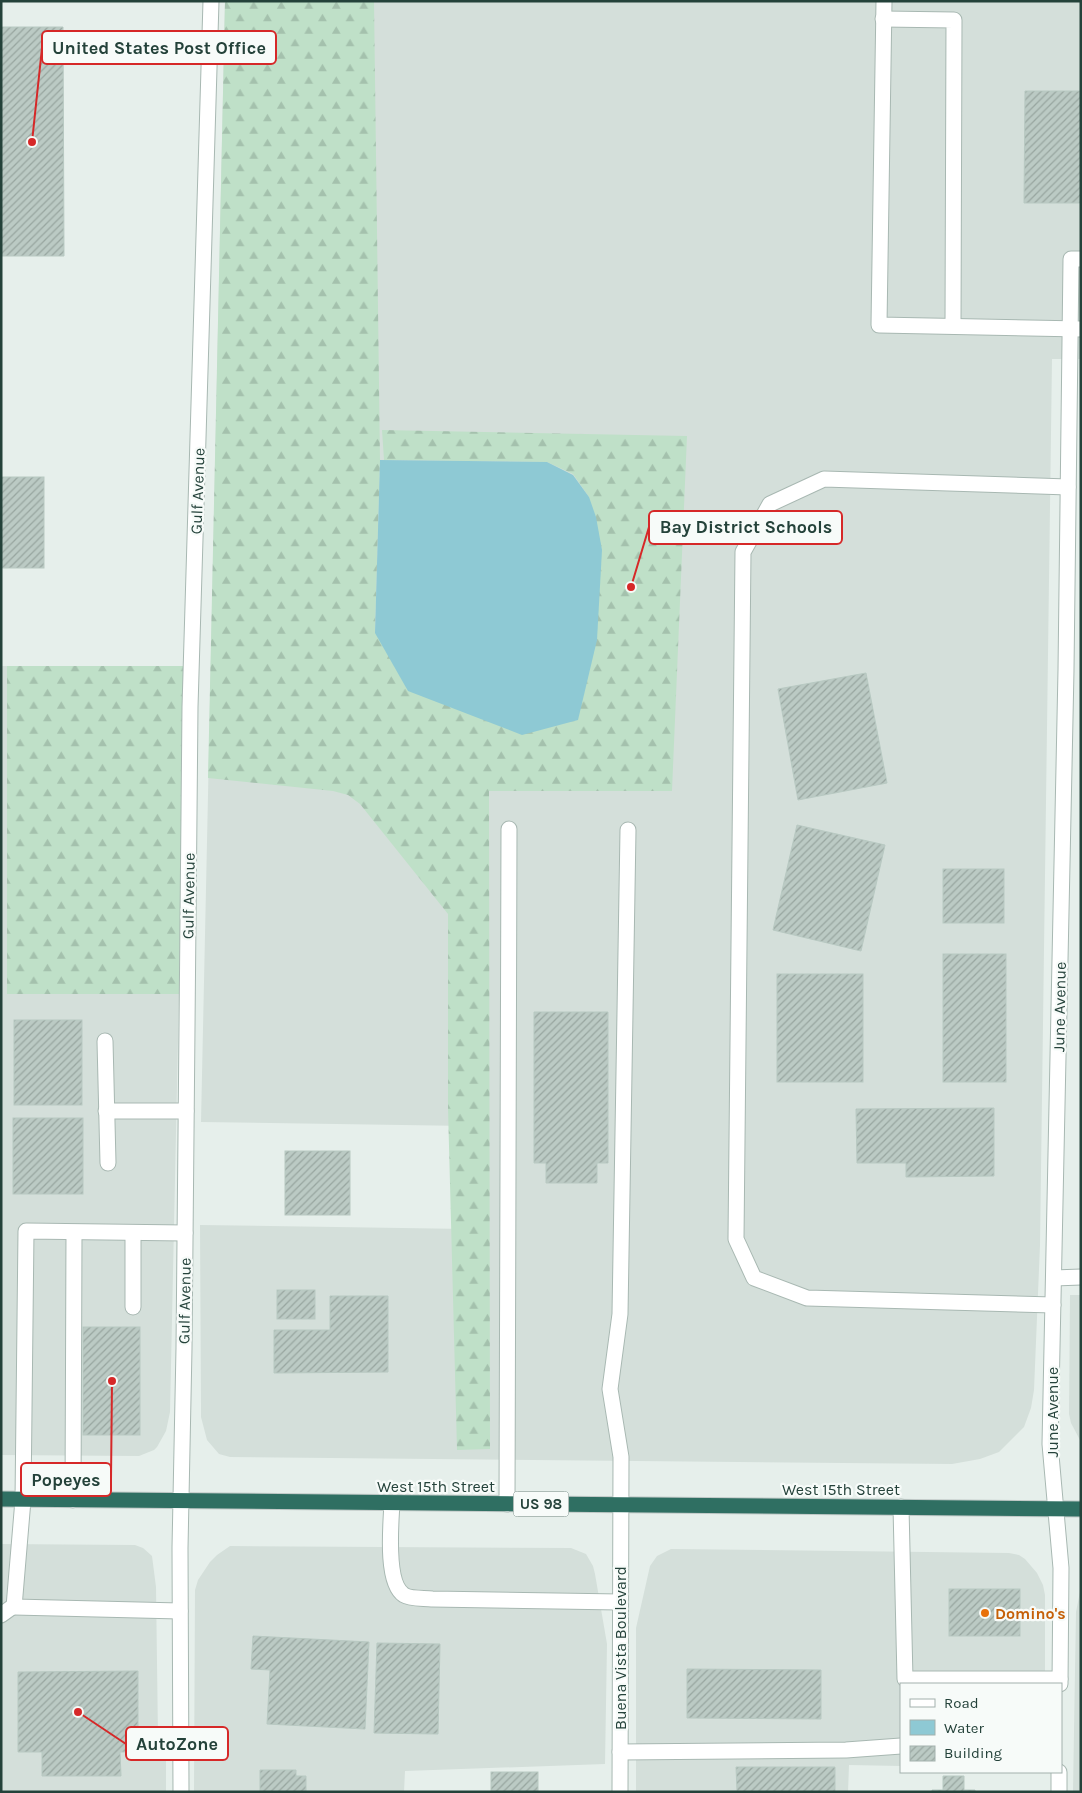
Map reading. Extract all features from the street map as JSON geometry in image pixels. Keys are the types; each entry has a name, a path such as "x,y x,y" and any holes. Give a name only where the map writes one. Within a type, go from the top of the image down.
{"highway":[{"name":"West 15th Street","path":"1,1499 1081,1509"}],"street":[{"name":"Gulf Avenue","path":"181,1792 180,1611 190,708 211,1"},
{"path":"884,1 879,325 1075,329"},
{"path":"883,19 954,20 953,326"},
{"name":"June Avenue","path":"1060,1682 1061,1568 1050,1444 1074,615 1068,487 1075,329 1071,259 1081,259"},
{"path":"1053,1305 807,1298 754,1278 736,1239 743,552 770,504 824,479 1068,487"},
{"path":"507,1504 509,829"},
{"name":"Buena Vista Boulevard","path":"620,1792 621,1456 610,1389 620,1314 628,830"},
{"path":"105,1041 108,1163"},
{"path":"106,1110 186,1112"},
{"path":"1,1615 14,1605 22,1500 26,1231 185,1233"},
{"path":"73,1500 74,1233"},
{"path":"132,1233 133,1307"},
{"path":"1054,1278 1081,1277"},
{"path":"392,1503 390,1551 395,1585 405,1595 432,1599 620,1602"},
{"path":"901,1507 905,1682 1060,1682"},
{"path":"14,1605 14,1607 180,1611"},
{"path":"620,1752 846,1750 900,1746"},
{"path":"1059,1773 1059,1792"}],"shaded area":[{"path":"225,1 1081,1 1081,359 1052,359 1040,1245 1034,1390 1031,1408 1024,1427 999,1452 980,1459 952,1464 230,1457 219,1454 207,1440 201,1417 200,1225 467,1229 468,1126 201,1122"},
{"path":"1,666 7,666 7,993 179,994 170,1412 166,1431 157,1447 139,1456 1,1455"},
{"path":"1070,1295 1081,1295 1081,1442 1071,1423 1069,1414"},
{"path":"1,1544 135,1545 143,1548 152,1556 156,1587 158,1738 166,1752 166,1792 1,1792"},
{"path":"230,1546 571,1548 586,1554 595,1574 607,1644 605,1764 405,1771 404,1792 194,1792 195,1590 198,1580 210,1562"},
{"path":"671,1549 1009,1553 1019,1555 1037,1573 1043,1585 1045,1595 1045,1683 900,1683 900,1766 849,1765 848,1792 636,1792 636,1628 650,1566 657,1556"},
{"path":"1081,1587 1081,1792 1073,1792 1076,1612"}],"green space":[{"path":"225,1 374,1 380,460 375,632 589,497 573,474 547,462 384,460 382,430 687,436 672,791 489,791 490,1449 457,1450 448,1108 448,914 360,804 348,795 333,791 208,778"},
{"path":"7,666 185,666 179,994 7,994"}],"water":[{"path":"380,460 547,462 573,475 589,497 596,517 602,550 597,640 578,720 522,735 408,691 375,633"}],"building":[{"path":"1,27 63,27 64,256 1,256"},
{"path":"1025,91 1081,91 1081,203 1024,203"},
{"path":"1,477 44,477 44,568 1,568"},
{"path":"866,673 887,783 798,800 778,689"},
{"path":"797,825 885,845 861,951 773,930"},
{"path":"943,869 1004,869 1004,923 943,923"},
{"path":"943,954 1006,954 1006,1082 943,1082"},
{"path":"777,974 863,974 863,1082 777,1082"},
{"path":"534,1012 608,1012 608,1163 597,1163 597,1183 546,1183 546,1163 534,1163"},
{"path":"14,1020 82,1020 82,1105 14,1105"},
{"path":"994,1108 994,1176 906,1177 906,1163 857,1163 856,1109"},
{"path":"13,1118 83,1118 83,1194 13,1194"},
{"path":"285,1151 350,1151 350,1215 285,1215"},
{"path":"277,1290 315,1290 315,1319 277,1319"},
{"path":"330,1296 388,1296 388,1372 274,1373 274,1330 330,1330"},
{"path":"83,1327 140,1327 140,1435 83,1435"},
{"name":"Domino's","path":"949,1589 1020,1589 1020,1636 949,1636"},
{"path":"253,1636 369,1642 365,1729 267,1724 270,1670 251,1669"},
{"path":"377,1643 440,1644 438,1734 374,1733"},
{"path":"687,1669 821,1670 821,1719 687,1718"},
{"path":"138,1671 138,1752 120,1752 121,1776 42,1776 42,1752 18,1752 18,1672"},
{"path":"736,1767 835,1767 835,1792 688,1792 737,1791"},
{"path":"260,1770 296,1770 296,1776 306,1776 306,1792 260,1792"},
{"path":"491,1772 538,1772 538,1792 491,1792"},
{"path":"943,1776 964,1776 964,1790 975,1790 975,1792 932,1792 932,1790 943,1790"}],"place":[{"name":"United States Post Office","path":"32,142"},
{"name":"Bay District Schools","path":"631,587"},
{"name":"Popeyes","path":"112,1381"},
{"name":"Domino's","path":"985,1613"},
{"name":"AutoZone","path":"78,1712"}]}
